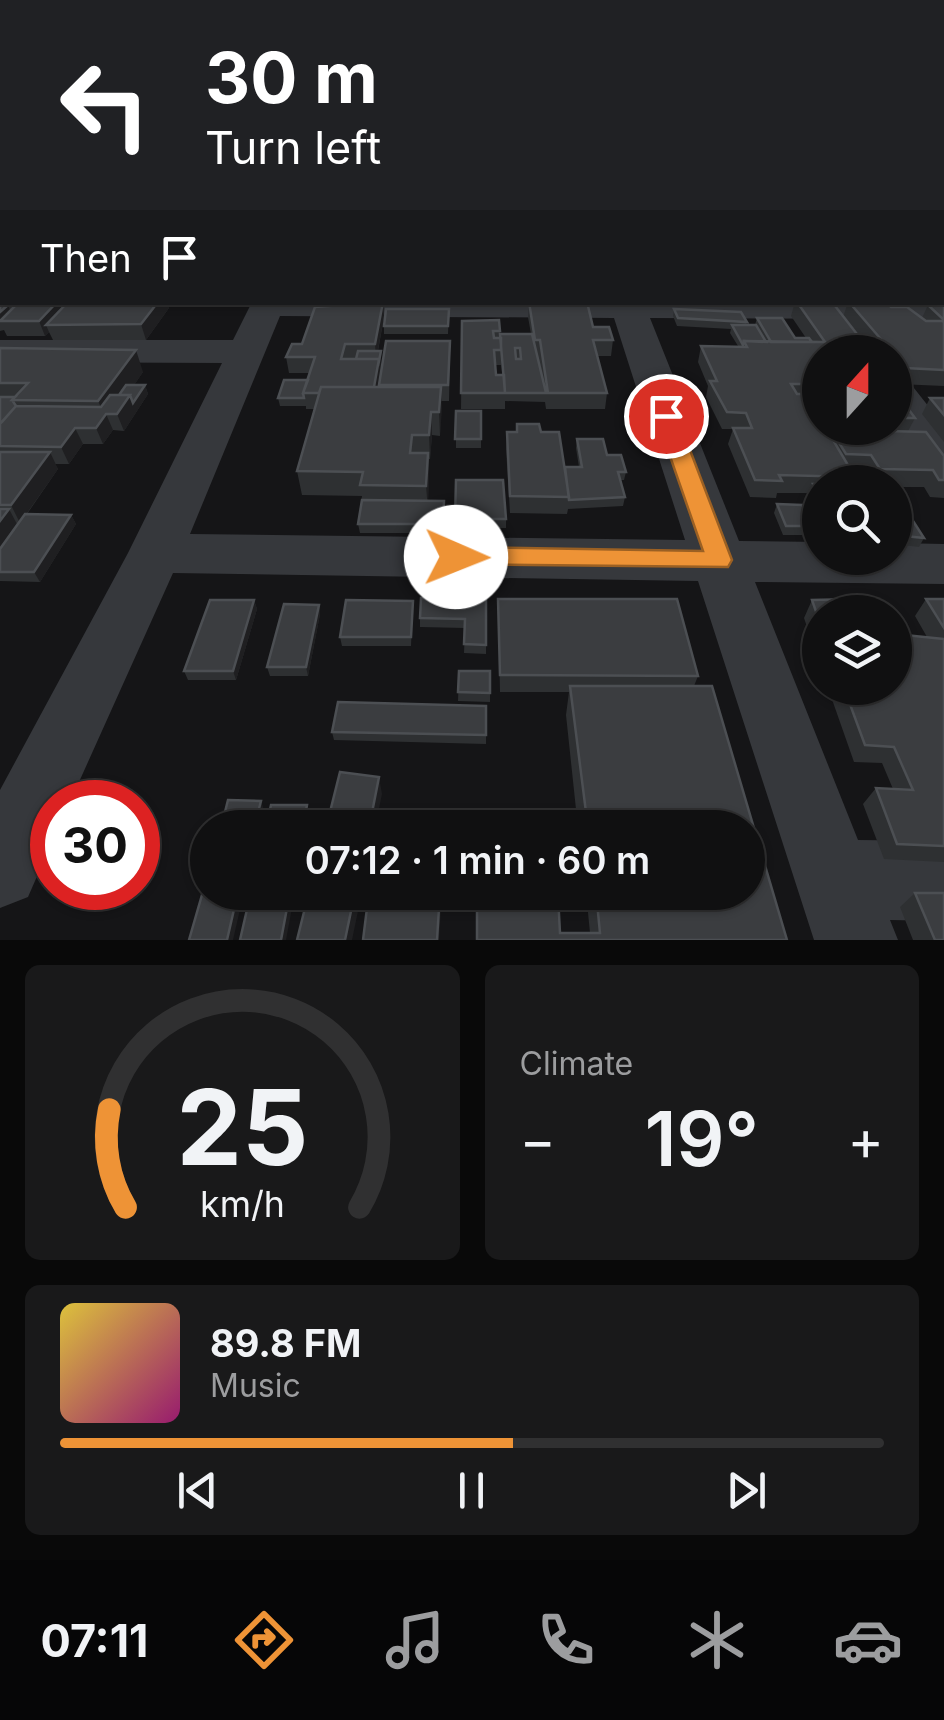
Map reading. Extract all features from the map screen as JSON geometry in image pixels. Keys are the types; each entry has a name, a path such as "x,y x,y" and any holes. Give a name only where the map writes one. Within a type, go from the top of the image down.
{"street":[{"path":"626,305 846,910 944,881"},
{"path":"0,351 261,320 626,305 944,309"},
{"path":"825,306 849,335"},
{"path":"0,869 156,553 261,320"},
{"path":"912,414 944,456"},
{"path":"156,553 944,564"}],"building":[{"path":"16,305 54,305 39,321 0,321"},
{"path":"65,305 156,305 141,324 46,325"},
{"path":"382,305 375,344 345,344 341,359 379,359 374,387 321,387 319,393 303,393 315,357 286,357 292,344 302,344 315,307"},
{"path":"529,305 588,305 593,327 609,327 613,340 593,340 607,393 548,393 540,340 535,340"},
{"path":"799,305 834,305 858,335 820,335"},
{"path":"852,305 907,307 926,321 943,321 944,370 912,368 912,335 877,335"},
{"path":"928,305 944,305 944,320"},
{"path":"386,309 449,309 448,326 384,326"},
{"path":"674,309 741,312 747,322 678,318"},
{"path":"757,318 782,318 795,338 802,338 802,342 771,342"},
{"path":"499,320 500,331 493,331 494,338 501,338 501,350 494,350 496,375 504,375 505,393 461,393 462,321"},
{"path":"732,325 756,325 766,342 744,341 743,345"},
{"path":"500,334 532,334 546,393 505,393"},
{"path":"386,341 450,341 448,385 379,385"},
{"path":"744,341 802,342 802,384 791,384 797,394 802,394 802,445 836,445 848,465 802,465 802,476 779,475 782,481 755,480 733,428 752,428 746,413 727,412 710,381 717,381 701,346 747,347"},
{"path":"0,348 136,350 98,401 12,400 28,383 0,383"},
{"path":"358,351 381,351 378,366 379,359 356,359"},
{"path":"284,380 308,380 304,398 278,398"},
{"path":"126,385 145,385 133,403 130,395 119,395"},
{"path":"321,387 441,387 439,412 431,412 429,435 412,435 410,453 428,453 426,486 360,485 363,472 297,471"},
{"path":"110,395 130,395 117,414 106,414 96,428 75,428 61,447 0,446 0,424 16,406 101,407"},
{"path":"0,397 15,397 12,400 16,406 2,422 0,422"},
{"path":"930,398 944,398 944,415"},
{"path":"456,411 481,411 481,439 455,439"},
{"path":"517,424 539,424 541,432 559,432 569,497 510,496 507,432 517,432"},
{"path":"912,432 926,432 944,456 944,480 939,480 933,470 912,470 912,465 877,465 871,455 846,454 840,445 912,445"},
{"path":"577,439 603,439 607,455 621,455 626,472 618,472 625,497 569,500 565,467 582,467"},
{"path":"0,452 50,452 11,505 0,505"},
{"path":"456,480 503,480 506,519 455,519"},
{"path":"362,500 444,501 443,524 358,524"},
{"path":"777,504 802,505 802,526 786,526"},
{"path":"25,514 71,515 34,572 0,572 0,549"},
{"path":"912,519 924,538 912,537"},
{"path":"421,598 486,599 486,645 464,644 465,619 420,618"},
{"path":"498,599 677,599 698,676 500,675"},
{"path":"926,599 944,599 944,628"},
{"path":"210,600 254,600 233,671 184,671"},
{"path":"346,600 413,601 411,637 340,637"},
{"path":"284,604 319,605 306,667 267,667"},
{"path":"912,636 944,639 944,846 897,844 876,788 913,790 894,747 865,745 850,705 912,705"},
{"path":"459,671 490,671 490,693 458,692"},
{"path":"570,686 712,686 749,810 586,810"},
{"path":"338,702 486,706 486,735 332,732"},
{"path":"340,772 379,777 373,810 330,810"},
{"path":"228,800 261,801 259,810 226,810"},
{"path":"271,805 307,805 306,810 270,810"},
{"path":"765,865 787,940 477,940 477,910 559,910 560,933 600,933 598,910 765,910"},
{"path":"915,893 944,893 944,940 935,940"},
{"path":"198,910 234,910 227,940 189,940"},
{"path":"247,910 287,910 281,940 240,940"},
{"path":"304,910 351,910 345,940 297,940"},
{"path":"367,910 439,910 437,940 363,940"}],"route":[{"path":"456,557 719,560 666,416"}]}
